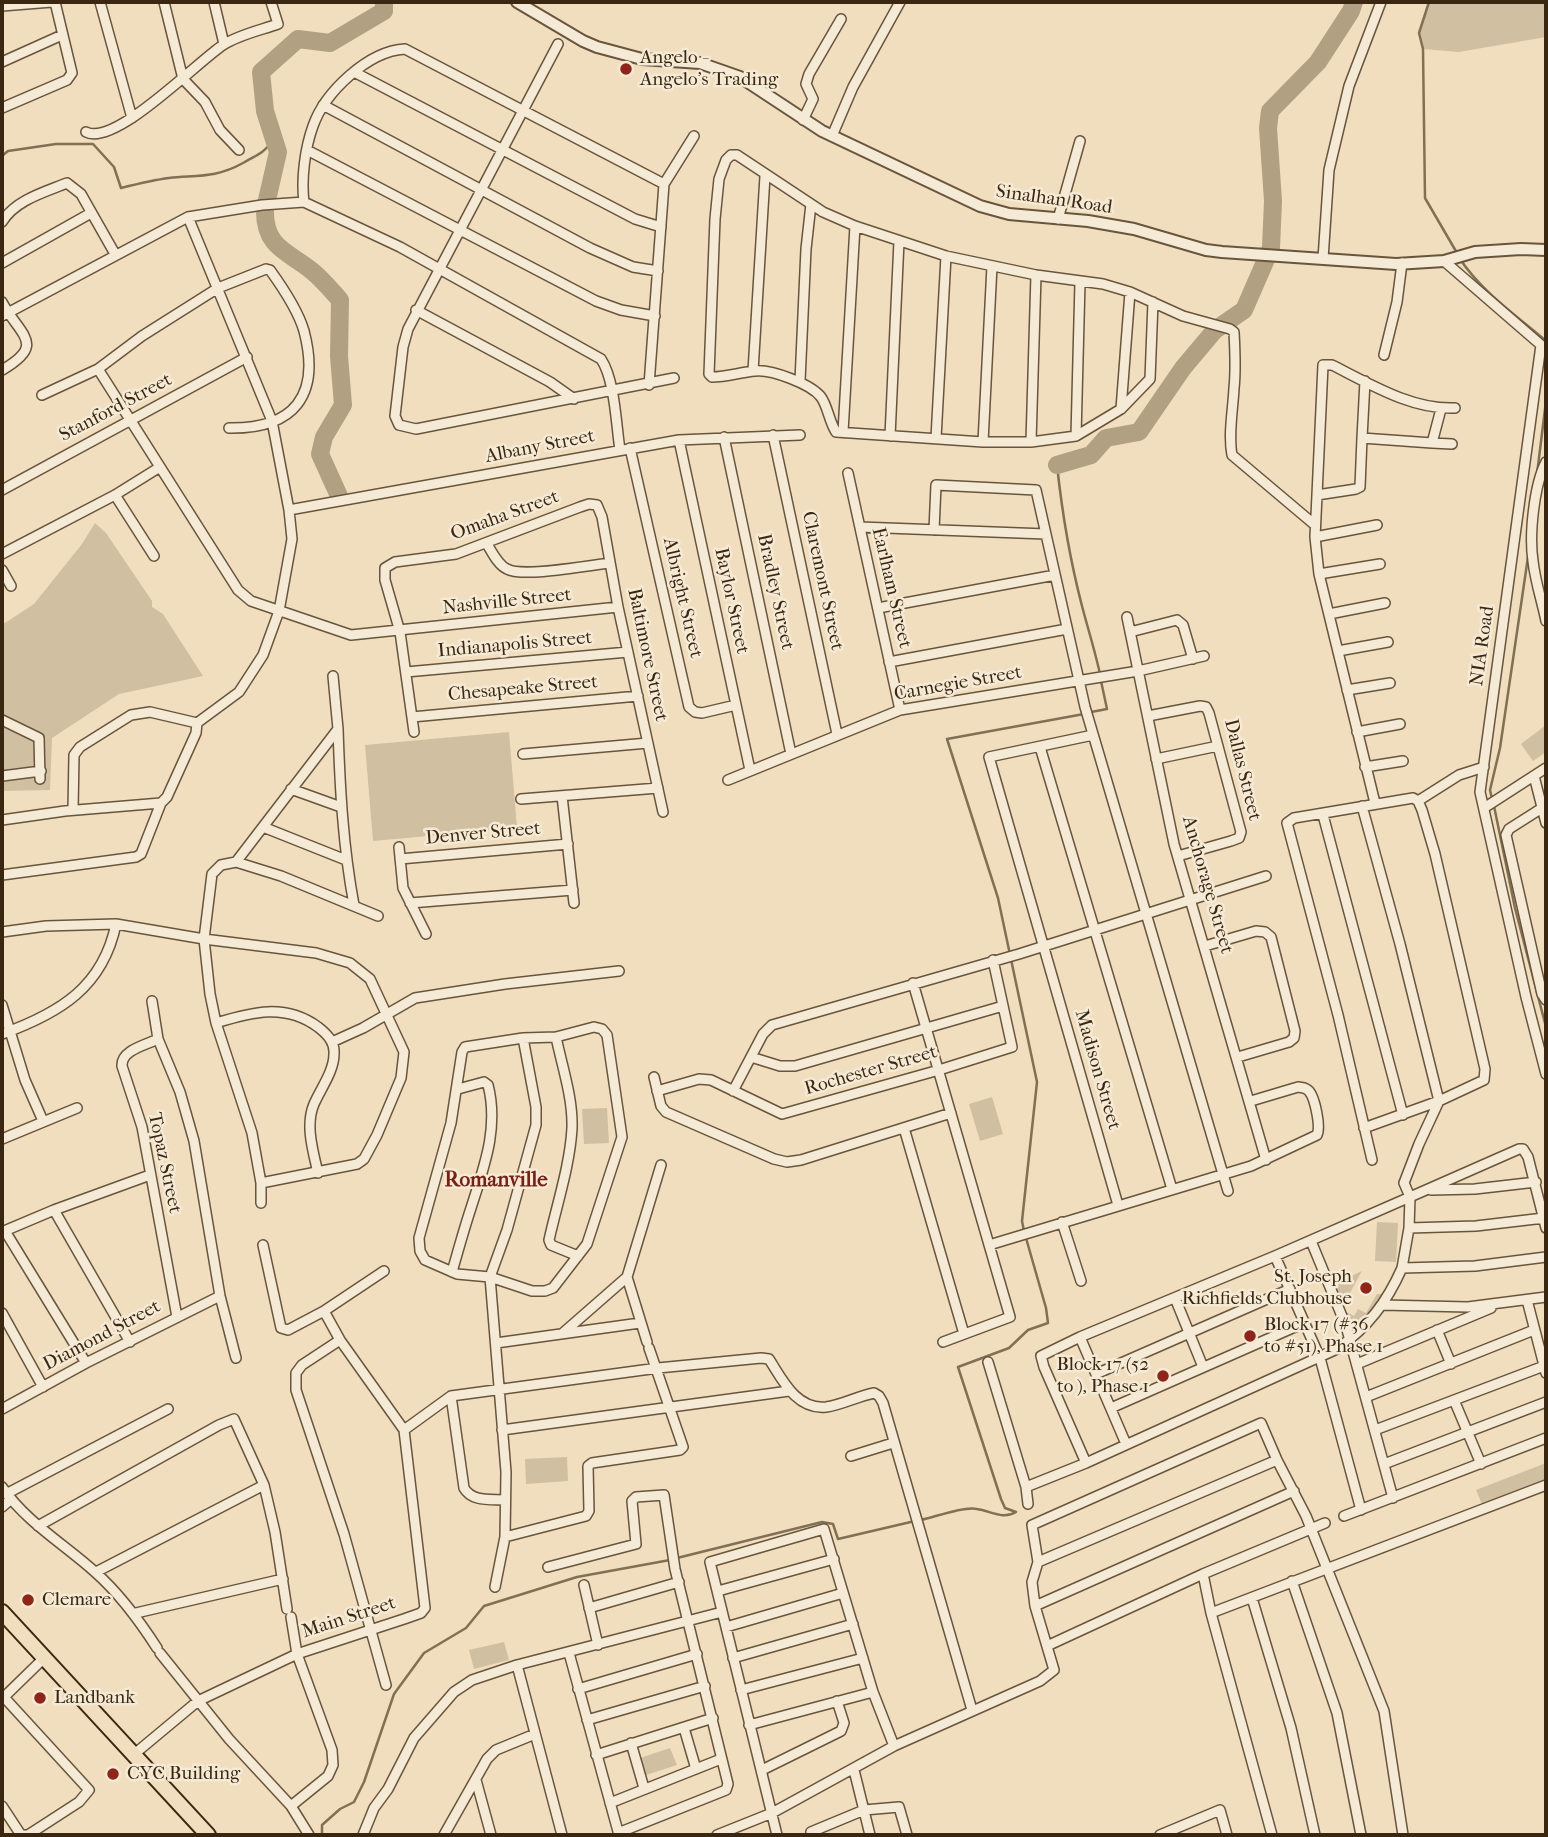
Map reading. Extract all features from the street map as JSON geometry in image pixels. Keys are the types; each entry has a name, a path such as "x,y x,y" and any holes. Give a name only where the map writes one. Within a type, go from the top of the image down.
{"highway":[{"path":"2,1612 132,1756 208,1835"}],"street":[{"path":"2,6 54,2 72,73 67,80 2,108"},
{"path":"100,2 132,118"},
{"path":"164,2 183,79 205,102 220,130 239,150"},
{"path":"214,2 224,44"},
{"path":"86,132 91,135 105,133 132,118 224,44 278,24 271,2"},
{"name":"Sinalhan Road","path":"517,2 597,47 642,59 700,63 740,77 803,120 832,136 972,203 1009,214 1088,221 1135,229 1213,251 1267,255 1402,263 1447,260 1475,252 1546,250"},
{"path":"832,136 880,34 900,2"},
{"path":"1323,258 1329,170 1349,86 1381,2"},
{"path":"803,120 813,100 806,84 809,74 841,19"},
{"path":"2,62 62,35"},
{"path":"558,44 416,310 402,347 395,415 399,425 416,429 574,400 674,378"},
{"path":"5,314 188,217 262,205 303,202 307,150 323,105 354,72 373,58 396,49 405,49 664,184"},
{"path":"354,72 635,219 661,227"},
{"path":"323,105 617,261 658,271"},
{"path":"649,385 664,184 694,136"},
{"path":"1058,219 1080,141"},
{"path":"307,150 596,301 621,310 655,316"},
{"path":"1153,302 1150,379 1121,410 1076,436 1031,442 983,442 836,432 820,397 800,382 753,371 730,377 712,377 708,371 719,179 726,160 731,155 737,155 823,212 855,226 946,256 1036,275 1102,284 1130,292 1153,302 1183,316 1230,329 1234,332 1235,384 1232,456 1315,524"},
{"path":"753,371 765,176"},
{"path":"2,222 7,213 31,198 67,183 81,194 115,254"},
{"name":"Albright Street","path":"303,202 400,247 601,359 611,378 611,392 689,706 695,712 702,713 736,705"},
{"path":"800,382 806,249 811,204"},
{"path":"2,263 92,213"},
{"path":"2,875 136,857 141,854 160,803 167,797 196,733 197,723 239,692 263,654 279,611 292,539 272,421 188,217"},
{"path":"843,432 855,226"},
{"path":"890,436 899,241"},
{"path":"936,438 946,256"},
{"name":"NIA Road","path":"1447,260 1541,345 1480,792 1490,805 1526,997 1546,1074"},
{"path":"1384,355 1397,302 1402,263"},
{"path":"983,442 992,266"},
{"path":"42,395 98,369 218,288 266,269 270,270 283,289 303,329 309,358 307,386 303,399 290,414 247,428 229,428"},
{"path":"1031,442 1036,275"},
{"path":"1076,436 1080,282"},
{"path":"1121,410 1130,292"},
{"path":"2,302 5,314 26,339 27,350 21,359 2,370"},
{"path":"416,310 550,382 574,400"},
{"name":"Stanford Street","path":"2,490 247,356"},
{"path":"1375,803 1319,574 1315,524 1322,369 1326,363 1412,402 1455,408"},
{"name":"Nashville Street","path":"98,369 238,590 251,601 351,635 400,632 618,607"},
{"path":"1317,495 1360,487 1365,381"},
{"path":"1432,443 1441,408"},
{"name":"Claremont Street","path":"773,435 837,734"},
{"name":"Albany Street","path":"289,510 679,440 800,435"},
{"name":"Bradley Street","path":"724,437 792,754"},
{"path":"1362,438 1452,444"},
{"name":"Baylor Street","path":"679,440 750,770"},
{"path":"1546,462 1540,474 1532,540 1532,558 1546,621"},
{"path":"2,554 115,495 160,467"},
{"name":"Earlham Street","path":"848,473 900,710"},
{"path":"934,530 936,485 1036,490 1085,707 1228,1191"},
{"path":"115,495 154,556"},
{"name":"Omaha Street","path":"400,632 385,580 385,568 395,562 442,557 486,544 580,507 597,505"},
{"name":"Baltimore Street","path":"597,505 603,517 618,607 663,812"},
{"path":"1315,537 1377,525"},
{"path":"859,527 1046,534"},
{"path":"486,544 502,566 513,571 528,572 610,563"},
{"path":"1319,574 1380,564"},
{"path":"2,570 11,586"},
{"path":"878,608 1055,575"},
{"path":"1329,614 1385,603"},
{"name":"Anchorage Street","path":"1127,617 1178,856 1266,1160"},
{"path":"1130,632 1178,620 1183,625 1193,659"},
{"path":"889,662 1067,629"},
{"path":"400,632 414,732"},
{"path":"1338,651 1388,642"},
{"name":"Indianapolis Street","path":"406,673 628,652"},
{"name":"Carnegie Street","path":"728,780 900,710 1138,671 1204,656"},
{"path":"333,676 341,807 354,905"},
{"path":"1347,690 1390,683"},
{"name":"Chesapeake Street","path":"412,717 638,696"},
{"name":"Dallas Street","path":"1148,716 1206,707 1241,832 1239,838 1178,856"},
{"path":"73,810 75,755 80,747 131,715 150,712 197,723"},
{"path":"2,720 39,738 41,775 2,776"},
{"path":"1357,732 1400,724"},
{"path":"236,862 338,729"},
{"path":"1093,735 1040,747 1172,1189"},
{"path":"523,754 648,743"},
{"path":"1156,759 1218,746"},
{"name":"Madison Street","path":"1040,747 989,757 1118,1205"},
{"path":"1366,768 1404,761"},
{"path":"1418,801 1458,775 1484,768"},
{"path":"1490,805 1546,768"},
{"path":"1534,776 1546,823"},
{"path":"521,799 657,788"},
{"path":"292,789 341,807"},
{"path":"562,796 574,903"},
{"path":"1371,1160 1338,1015 1286,828 1288,821 1294,818 1410,798 1418,801"},
{"path":"1364,1128 1439,1101 1484,1080 1485,1069 1435,854 1418,801"},
{"path":"2,820 73,810 160,803"},
{"path":"1026,1487 1320,1359 1350,1339 1377,1313 1402,1268 1409,1228 1410,1197 1404,1183 1439,1101 1362,806"},
{"path":"1542,808 1509,829 1506,835 1542,994 1546,1000"},
{"path":"1323,815 1403,1115"},
{"path":"263,827 346,860"},
{"name":"Denver Street","path":"400,859 568,844"},
{"path":"399,847 403,888 426,934"},
{"path":"261,1203 261,1183 252,1133 216,1023 210,994 204,939 212,874 221,865 236,862 281,876 377,916"},
{"path":"733,1091 766,1028 772,1025 1019,954 1266,876"},
{"path":"410,903 573,890"},
{"path":"6,1033 78,995 107,957 116,924"},
{"path":"2,932 46,926 116,924 204,939 316,953 350,963 370,979 404,1052 401,1078 377,1135 364,1159 357,1164 261,1183"},
{"path":"1205,946 1256,931 1265,932 1270,937 1295,1031 1294,1038 1238,1058"},
{"name":"Rochester Street","path":"657,1091 699,1079 711,1080 782,1114 1012,1047 993,960"},
{"path":"332,1042 415,998 619,971"},
{"path":"913,984 1010,1317 943,1342"},
{"path":"152,1001 159,1039 180,1092 194,1141 220,1296 236,1357"},
{"path":"2,1005 6,1033 43,1121"},
{"path":"751,1057 789,1067 1003,1006"},
{"path":"216,1023 249,1013 281,1011 303,1018 320,1028 332,1042 334,1061 313,1106 310,1120 312,1150 318,1172"},
{"path":"594,1027 602,1029 607,1035 622,1137 587,1244 553,1288 545,1291 532,1291 491,1277 452,1272 425,1260 420,1251 419,1238 442,1159 458,1089 462,1052 465,1047 523,1038 555,1037 594,1027"},
{"path":"555,1037 568,1090 572,1127 549,1240 551,1245 578,1256"},
{"path":"495,1587 505,1537 505,1500 491,1277 536,1125 536,1107 523,1038"},
{"name":"Topaz Street","path":"159,1039 126,1054 122,1059 122,1066 142,1127 177,1317"},
{"path":"654,1077 661,1106 675,1117 787,1162 951,1113"},
{"path":"452,1272 486,1161 492,1131 493,1105 488,1085 484,1082 458,1089"},
{"path":"989,1244 1266,1160 1317,1135 1320,1128 1310,1093 1305,1088 1298,1087 1251,1101"},
{"path":"2,1139 77,1108"},
{"path":"904,1128 964,1334"},
{"path":"1086,1463 1041,1356 1519,1149 1526,1152 1545,1223 1409,1228"},
{"path":"561,1334 627,1277 661,1165"},
{"path":"86,1363 4,1231 150,1175"},
{"path":"1426,1190 1475,1189 1536,1182"},
{"path":"54,1210 130,1342"},
{"path":"1062,1222 1081,1281"},
{"path":"1311,1241 1350,1339 1394,1498"},
{"path":"263,1245 281,1328 288,1330 324,1311 384,1271"},
{"path":"1275,1256 1320,1359 1361,1510"},
{"path":"1402,1268 1510,1264 1546,1257"},
{"path":"505,1537 586,1516 589,1511 588,1466 592,1463 680,1450 683,1444 640,1323 627,1277"},
{"path":"1096,1374 1290,1289"},
{"name":"Diamond Street","path":"2,1409 86,1363 220,1296"},
{"path":"1382,1305 1431,1307 1499,1304 1546,1297"},
{"path":"1175,1298 1203,1367"},
{"path":"1375,1430 1545,1369 1527,1300"},
{"path":"1357,1364 1499,1304"},
{"path":"324,1311 340,1340 404,1430 452,1396 658,1368 769,1359 789,1391 802,1402 826,1406 874,1393 879,1396 972,1710"},
{"path":"2,1313 43,1387"},
{"path":"1111,1408 1304,1322"},
{"path":"496,1343 640,1323"},
{"path":"1437,1331 1451,1364"},
{"path":"1366,1397 1534,1331"},
{"path":"1080,1337 1126,1444"},
{"path":"340,1340 302,1365 296,1373 296,1390 344,1534 386,1685"},
{"path":"988,1362 1026,1487 1028,1504"},
{"path":"502,1430 789,1391"},
{"path":"452,1396 464,1488 468,1496 505,1500"},
{"path":"1454,1400 1481,1464"},
{"path":"1384,1464 1546,1402"},
{"path":"2,1507 6,1494 168,1409"},
{"path":"38,1526 234,1419 264,1485 297,1654 332,1750 333,1765 328,1776 291,1806"},
{"path":"718,1835 772,1813 894,1746 1040,1681 1054,1670 1035,1606 1032,1583 1038,1562 1032,1525 1261,1423 1311,1528 1384,1711 1404,1835"},
{"name":"Main Street","path":"132,1756 198,1701 297,1654 421,1613 425,1608 404,1430"},
{"path":"1344,1516 1546,1438"},
{"path":"851,1456 893,1443"},
{"path":"1038,1562 1277,1460"},
{"path":"96,1572 264,1485"},
{"path":"1211,1613 1546,1485"},
{"path":"1035,1606 1294,1490"},
{"path":"6,1494 38,1526 96,1572 136,1614 158,1650 229,1739 291,1806 309,1835"},
{"path":"548,1567 635,1544 632,1500 636,1497 664,1495 675,1569 713,1718 728,1784 726,1790 618,1834 569,1653"},
{"path":"1047,1646 1203,1574 1325,1523"},
{"path":"777,1835 710,1562 824,1529 873,1692 894,1746"},
{"path":"718,1591 834,1559"},
{"path":"1203,1574 1211,1613 1272,1835"},
{"path":"136,1614 283,1579"},
{"path":"1292,1581 1337,1713 1361,1835"},
{"path":"589,1608 679,1582"},
{"path":"584,1586 598,1645"},
{"path":"726,1627 844,1593"},
{"path":"1252,1598 1291,1728 1315,1835"},
{"path":"363,1835 374,1808 388,1789 414,1738 454,1692 472,1680 517,1665 722,1612"},
{"path":"733,1658 853,1624"},
{"path":"578,1689 697,1654"},
{"path":"741,1690 863,1658"},
{"path":"2,1806 21,1835 28,1835 79,1802 89,1790 2,1697 43,1659"},
{"path":"517,1665 562,1835"},
{"path":"587,1720 705,1686"},
{"path":"749,1725 873,1692"},
{"path":"762,1770 841,1731 844,1723 837,1701"},
{"path":"596,1755 713,1718"},
{"path":"684,1728 696,1769"},
{"path":"444,1835 487,1759 496,1750 536,1734"},
{"path":"631,1743 644,1788"},
{"path":"610,1803 721,1759"},
{"path":"854,1770 870,1835"},
{"path":"476,1780 491,1835"},
{"path":"812,1835 811,1832 864,1810 899,1807 907,1835"},
{"path":"1160,1835 1181,1831 1220,1810 1227,1835"}],"shaded area":[{"path":"1429,2 1546,2 1546,37 1459,52 1423,49 1419,33"},
{"path":"95,523 106,533 152,601 152,607 163,614 203,676 119,694 52,738 50,790 2,791 2,621 5,623 34,604 82,544"},
{"path":"1546,725 1546,752 1533,761 1521,744"},
{"path":"509,732 517,828 373,841 365,745"},
{"path":"992,1097 1003,1134 980,1141 969,1104"},
{"path":"607,1108 609,1143 584,1144 582,1109"},
{"path":"1377,1222 1398,1223 1396,1262 1375,1261"},
{"path":"1362,1271 1341,1309 1354,1316 1358,1309 1366,1313 1377,1294 1384,1294 1373,1310 1366,1314 1366,1321 1349,1337 1327,1287"},
{"path":"567,1457 568,1481 526,1484 525,1459"},
{"path":"1546,1463 1546,1483 1484,1509 1476,1490"},
{"path":"504,1642 509,1660 474,1669 469,1650"},
{"path":"670,1748 677,1765 646,1775 640,1758"}],"waterway":[{"path":"267,200 278,152 265,111 261,72 298,39 330,43 384,11 384,2"},
{"path":"1057,465 1091,455 1106,438 1139,432 1183,368 1215,330 1244,310 1271,248 1273,201 1268,128 1270,111 1318,62 1354,2"},
{"path":"1429,2 1419,33 1423,49 1425,198 1457,253"},
{"path":"2,156 8,151 56,144 93,144 114,167 121,188 224,171 259,154 273,141"},
{"path":"265,212 269,234 274,241 316,274 340,300 339,356 343,405 324,437 320,454 339,496"},
{"path":"1460,259 1489,292 1546,341"},
{"path":"1537,474 1546,401"},
{"path":"1057,465 1074,571 1100,674"},
{"path":"1492,799 1490,790 1500,748 1528,557"},
{"path":"1091,712 1107,709 1101,681"},
{"path":"1024,1231 1022,1221 1037,1082 998,898 947,739 1084,714"},
{"path":"1494,806 1515,908 1546,1027"},
{"path":"921,1520 971,1508 1002,1515 1016,1512 1005,1508 1001,1499 958,1367 1009,1348 1028,1330 1048,1323 1026,1238"},
{"path":"677,1558 822,1522 833,1524 838,1539 915,1521"},
{"path":"322,1835 322,1825 340,1809 354,1802 364,1782 394,1694 424,1653 466,1628 484,1606 577,1577 670,1560"}],"place":[{"name":"Angelo - Angelo's Trading","path":"626,69"},
{"name":"St. Joseph Richfields Clubhouse","path":"1366,1288"},
{"name":"Block 17 (#36 to #51), Phase 1","path":"1250,1336"},
{"name":"Block 17 (52 to ), Phase 1","path":"1163,1376"},
{"name":"Clemare","path":"28,1600"},
{"name":"Landbank","path":"40,1698"},
{"name":"CYC Building","path":"113,1774"}],"district":[{"name":"Romanville","path":"496,1181"}]}
